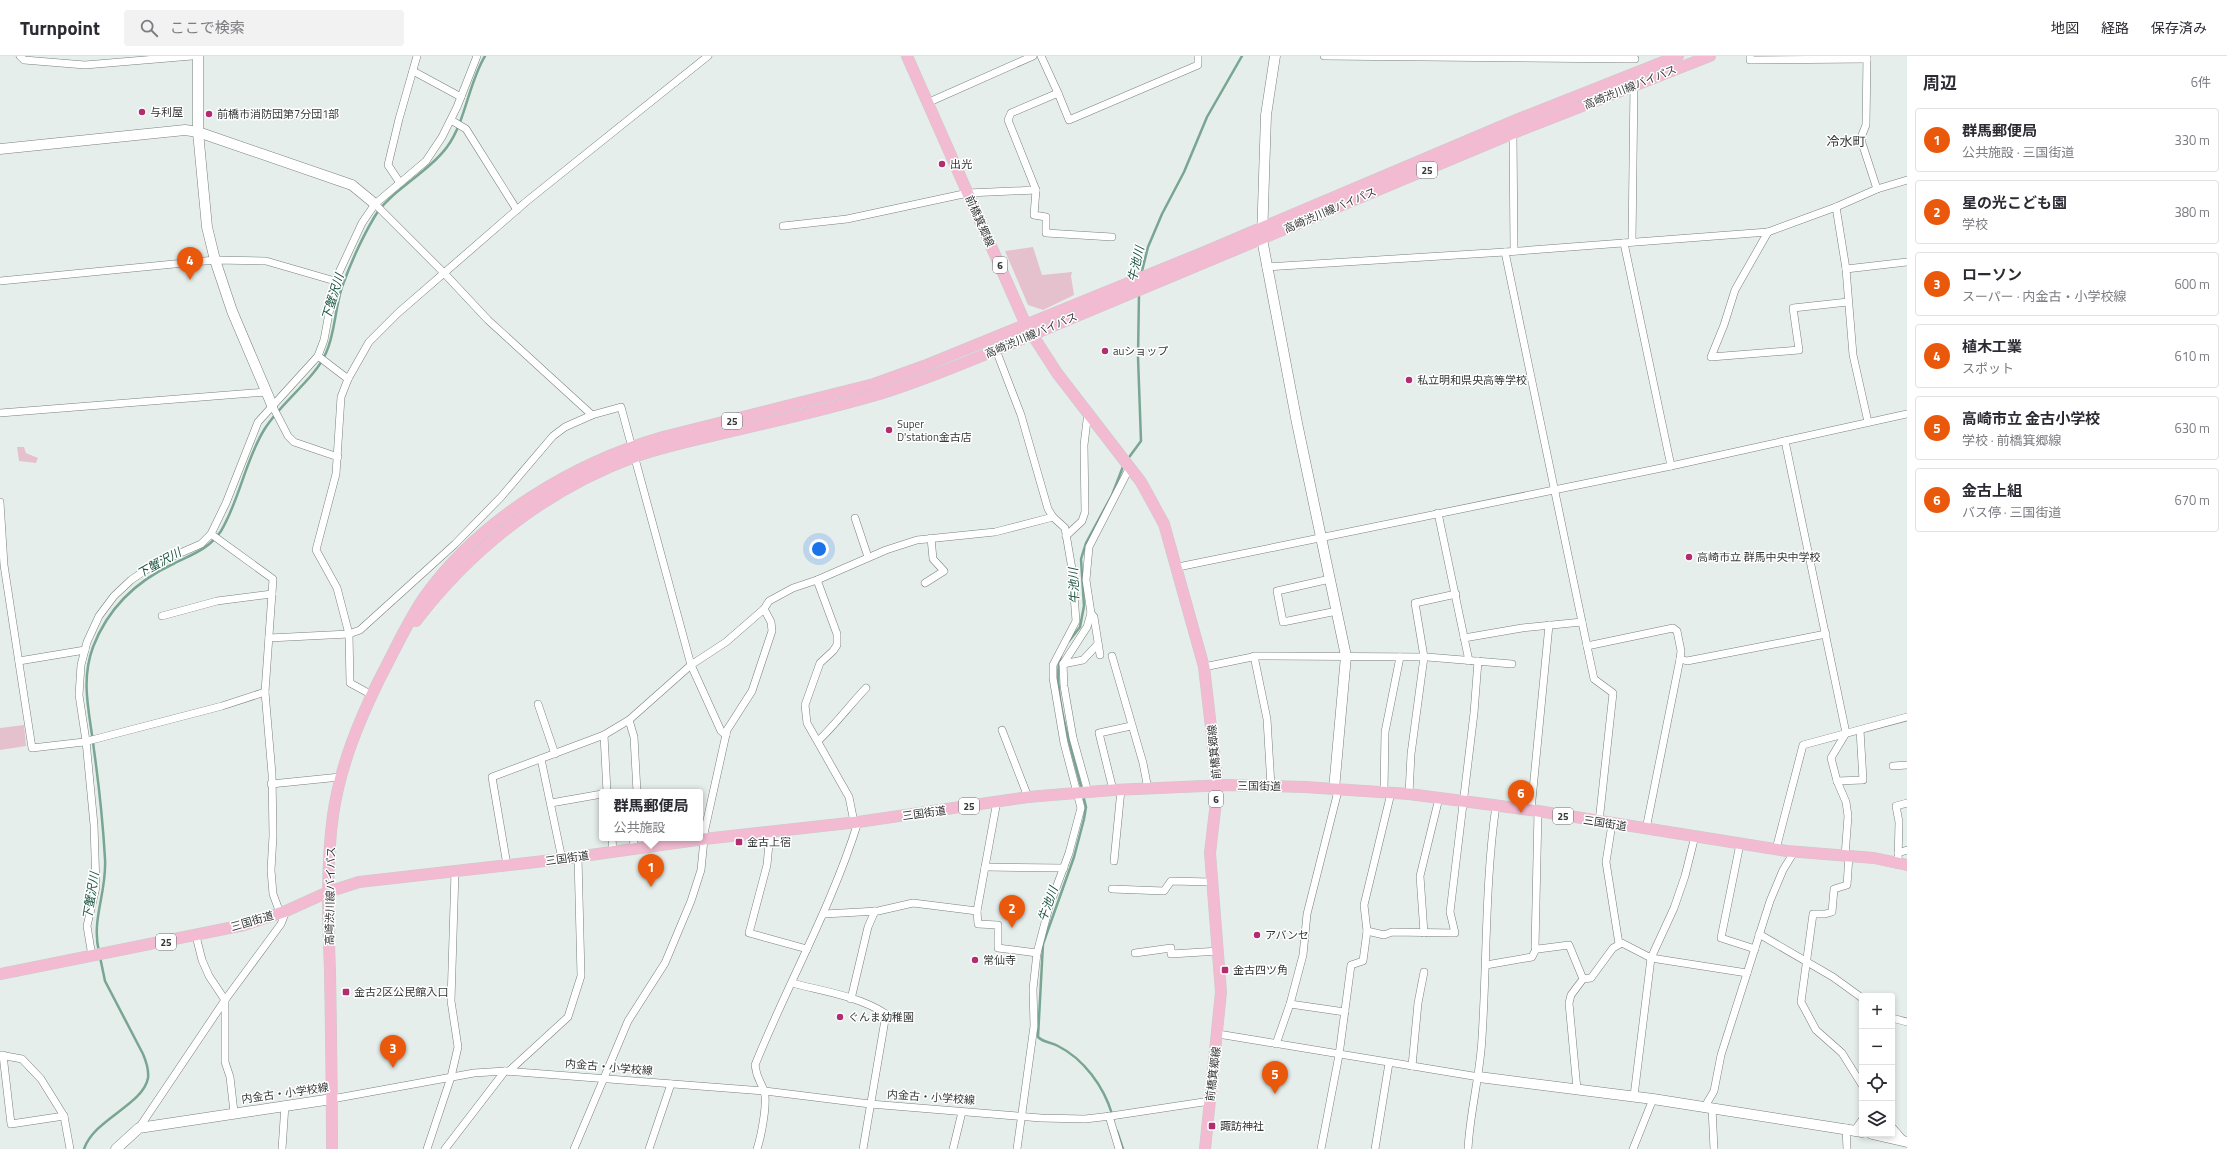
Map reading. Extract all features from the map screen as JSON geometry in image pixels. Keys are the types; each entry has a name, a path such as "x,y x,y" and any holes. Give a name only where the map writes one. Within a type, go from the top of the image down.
{"main road":[{"name":"前橋箕郷線","path":"907,56 1026,325 1057,373 1150,495 1164,524 1178,567 1204,667 1217,786 1210,853 1211,882 1219,951 1221,992 1218,1034 1204,1149"},
{"name":"高崎渋川線バイパス","path":"332,1149 328,892 333,816 340,777 358,727 392,654 446,585 497,536 558,493 663,437 874,384 1026,325 1636,72 1678,56"},
{"name":"高崎渋川線バイパス","path":"633,452 877,394 996,350 1513,133 1634,84 1710,56"},
{"name":"三国街道","path":"704,839 770,833 856,822 1028,797 1148,788 1272,786 1409,794 1496,805 1794,852 1901,860"},
{"name":"三国街道","path":"0,974 196,936 244,925 283,912 328,892 359,882 562,859 691,841"}],"street":[{"path":"20,56 24,60 84,65 192,56"},
{"path":"198,56 198,132 207,227 215,260 232,311 266,392 288,436 294,442 338,457"},
{"path":"400,183 388,165 399,119 418,56"},
{"path":"92,956 87,926 96,886 94,825 80,695 81,665 85,650 99,616 114,596 131,580 153,565 200,544 211,534 226,503 258,422 318,356 324,340 335,281 362,223 375,204 426,161 451,120 477,56"},
{"path":"372,695 350,683 349,634 337,588 316,550 336,474 341,397 348,379 369,342 398,313 517,210 708,56"},
{"path":"927,103 1033,56"},
{"path":"1041,56 1069,120 1198,65 1201,57"},
{"path":"1276,56 1266,115 1262,239 1266,267 1346,656 1334,789 1337,795 1307,914 1302,955 1290,1004 1276,1044"},
{"path":"1324,56 1635,58 1636,72"},
{"path":"1750,56 1750,60 1867,58 1866,125 1862,135 1862,143 1877,189"},
{"path":"413,71 461,97"},
{"path":"1632,242 1634,84"},
{"path":"1058,92 1011,113 1008,120 1036,190 1034,215 1046,217 1046,233 1112,237"},
{"path":"451,120 466,129 517,210"},
{"path":"0,149 185,130 198,132 352,185 375,204 444,273 488,320 592,415"},
{"path":"1513,133 1514,251"},
{"path":"1266,267 1505,252 1768,232 1836,207 1877,189 1907,180"},
{"path":"783,226 847,219 968,193 1036,190"},
{"path":"1836,207 1846,269 1853,354 1868,422"},
{"path":"1768,232 1735,290 1724,325 1710,357 1799,350 1793,308 1848,302"},
{"path":"1624,243 1671,466"},
{"path":"1505,252 1594,679 1613,693 1599,822"},
{"path":"0,281 215,260 266,261 335,281"},
{"path":"1846,269 1907,262"},
{"path":"996,350 1021,415 1048,509 1053,517 1065,528 1076,621 1053,665 1053,678 1064,743 1082,792"},
{"path":"318,356 348,379"},
{"path":"0,413 266,392"},
{"path":"269,638 349,634 360,630 455,544 501,497 553,436 565,427 592,415 621,407 691,665 721,731 726,735"},
{"path":"1066,536 1082,521 1085,512 1084,445 1088,412"},
{"path":"1178,567 1671,466 1907,414"},
{"path":"1785,441 1846,734 1831,758 1837,781 1846,802 1848,816 1847,885 1834,889 1832,912 1825,914 1813,914 1801,998 1802,1006 1816,1030 1842,1053 1859,1080"},
{"path":"1100,655 1094,617 1091,613 1088,598 1086,562 1089,547 1126,462"},
{"path":"0,502 4,565 32,748 86,741 222,706 265,692"},
{"path":"1438,513 1469,661"},
{"path":"508,865 492,777 604,735 629,720 691,665 726,642 764,609 769,601 793,588 817,580 868,557 904,544 931,538 995,532 1053,517"},
{"path":"855,518 868,557"},
{"path":"116,1149 139,1128 225,1000 281,924 283,912 273,894 271,870 273,836 265,692 272,579 211,534"},
{"path":"925,583 944,571 933,559 931,538"},
{"path":"1330,579 1277,591 1283,622 1337,611"},
{"path":"757,1149 763,1131 765,1092 756,1077 755,1065 824,914 836,880 847,858 856,822 849,797 807,722 805,706 820,663 833,652 837,645 837,634 817,580"},
{"path":"162,616 217,601 272,594"},
{"path":"1409,794 1411,754 1424,657 1415,602 1456,594"},
{"path":"1074,599 1088,598"},
{"path":"574,1149 628,1021 665,963 691,901 701,870 704,839 726,735 752,691 772,631 771,622 764,609"},
{"path":"1017,1149 1034,1026 1033,989 1037,953 1049,908 1064,868 1081,808 1082,792 1064,686 1063,664 1087,627 1091,613"},
{"path":"1464,638 1549,625 1582,622"},
{"path":"1486,965 1532,957 1536,949 1535,811 1549,625"},
{"path":"1587,646 1673,628 1677,631 1681,651 1680,659 1646,829"},
{"path":"1680,659 1687,661 1826,634"},
{"path":"1063,664 1083,660 1098,644"},
{"path":"19,661 85,650"},
{"path":"1112,656 1131,726 1143,763 1148,788"},
{"path":"1204,667 1254,656 1424,657 1512,664"},
{"path":"1254,656 1267,719 1272,786"},
{"path":"1321,1149 1339,1055 1351,965 1363,961 1368,932 1364,905 1387,792 1385,732 1400,657"},
{"path":"1368,932 1384,935 1392,932 1455,934 1450,912 1464,802 1478,661"},
{"path":"818,741 834,727 866,688"},
{"path":"538,704 555,754"},
{"path":"1776,849 1803,745 1907,717"},
{"path":"629,720 634,737 637,789"},
{"path":"1114,861 1117,790 1100,733 1131,726"},
{"path":"1002,730 1028,797"},
{"path":"1837,781 1863,780 1860,730"},
{"path":"604,735 607,789"},
{"path":"541,759 562,859"},
{"path":"1893,766 1907,765"},
{"path":"271,784 340,777"},
{"path":"551,803 599,795"},
{"path":"1424,933 1420,876 1439,798"},
{"path":"997,801 977,910 978,924 998,925 998,948 1037,953"},
{"path":"1901,860 1899,822 1896,806 1907,803"},
{"path":"1468,1149 1471,1115 1479,1077 1486,965 1489,852 1496,805"},
{"path":"1612,824 1606,862 1619,944"},
{"path":"770,833 767,865 749,932 807,949"},
{"path":"1634,1096 1651,958 1674,908 1685,876 1695,836"},
{"path":"612,841 613,852"},
{"path":"633,850 634,841"},
{"path":"1740,844 1721,938 1755,949"},
{"path":"1901,860 1907,850"},
{"path":"1714,1149 1708,1108 1714,1092 1721,1055 1776,885 1794,852"},
{"path":"445,1149 507,1071 568,1017 582,976 578,857"},
{"path":"985,867 1064,868"},
{"path":"427,1149 451,1077 458,1047 451,1001 455,871"},
{"path":"1112,889 1164,891 1171,881 1211,882"},
{"path":"824,914 875,911 913,903 977,910"},
{"path":"851,999 868,927 875,911"},
{"path":"1759,934 1806,961 1859,996"},
{"path":"196,936 202,960 209,976 225,1000 225,1062 230,1077 234,1112"},
{"path":"1577,1089 1569,1003 1571,995 1583,979 1592,978 1613,948 1622,943 1651,958 1747,973"},
{"path":"1536,949 1569,945 1583,979"},
{"path":"1135,953 1171,948 1171,954 1219,951"},
{"path":"1412,1066 1418,1004 1424,972"},
{"path":"792,983 851,999 876,1008 886,1014 863,1149"},
{"path":"1290,1004 1345,1012"},
{"path":"1895,1019 1907,1022"},
{"path":"1218,1034 1479,1077 1634,1096 1854,1130 1847,1149"},
{"path":"64,1116 11,1124 1,1055 22,1060 41,1079 64,1116 70,1149"},
{"path":"1375,1149 1389,1062"},
{"name":"内金古・小学校線","path":"139,1128 234,1112 332,1099 451,1077 507,1071 765,1092 870,1104 962,1112 1085,1119 1210,1101"},
{"path":"650,1149 672,1084"},
{"path":"1633,1149 1653,1099"},
{"path":"282,1149 285,1105"},
{"path":"953,1149 962,1112"},
{"path":"1112,1116 1119,1149"},
{"path":"1895,1130 1906,1142"},
{"path":"1885,1137 1906,1142"}],"shaded area":[{"path":"1033,247 1042,275 1072,272 1071,276 1074,295 1043,310 1028,305 1005,251"},
{"path":"17,447 24,447 26,453 38,458 36,463 19,461"},
{"path":"24,725 26,746 0,750 0,728"}],"waterway":[{"name":"下蟹沢川","path":"99,952 97,928 104,883 105,859 99,791 87,698 87,673 89,660 99,633 116,608 137,587 161,570 206,547 221,531 228,519 252,454 264,430 279,410 306,382 321,363 326,353 331,338 342,287 370,224 381,207 430,165 447,147 459,126 479,67 485,56"},
{"name":"牛池川","path":"1141,275 1148,247 1162,214 1184,172 1207,117 1242,56"},
{"name":"牛池川","path":"1127,460 1141,441 1138,357 1139,293"},
{"name":"牛池川","path":"1069,641 1080,627 1084,606 1081,559 1086,543 1112,495 1124,464"},
{"name":"牛池川","path":"1061,656 1058,669 1061,703 1064,722 1082,790"},
{"name":"牛池川","path":"1083,795 1086,807 1074,857 1043,944 1038,1037 1067,1052 1084,1066 1092,1075 1104,1094 1112,1114"},
{"name":"下蟹沢川","path":"84,1149 89,1138 107,1120 137,1096 144,1088 148,1078 148,1069 144,1057 105,981 100,957"},
{"name":"牛池川","path":"1117,1131 1123,1149"}],"place":[{"name":"与利屋","path":"142,112"},
{"name":"前橋市消防団第7分団1部","path":"209,114"},
{"name":"出光","path":"942,164"},
{"name":"植木工業","path":"190,280"},
{"name":"auショップ","path":"1105,351"},
{"name":"私立明和県央高等学校","path":"1409,380"},
{"name":"Super D'station金古店","path":"889,430"},
{"name":"高崎市立 群馬中央中学校","path":"1689,557"},
{"name":"金古上組","path":"1521,813"},
{"name":"金古上宿","path":"739,842"},
{"name":"群馬郵便局","path":"651,887"},
{"name":"星の光こども園","path":"1012,928"},
{"name":"アバンセ","path":"1257,935"},
{"name":"常仙寺","path":"975,960"},
{"name":"金古四ツ角","path":"1225,970"},
{"name":"金古2区公民館入口","path":"346,992"},
{"name":"ぐんま幼稚園","path":"840,1017"},
{"name":"ローソン","path":"393,1068"},
{"name":"高崎市立 金古小学校","path":"1275,1094"},
{"name":"諏訪神社","path":"1212,1126"}],"district":[{"name":"冷水町","path":"1846,141"}]}
